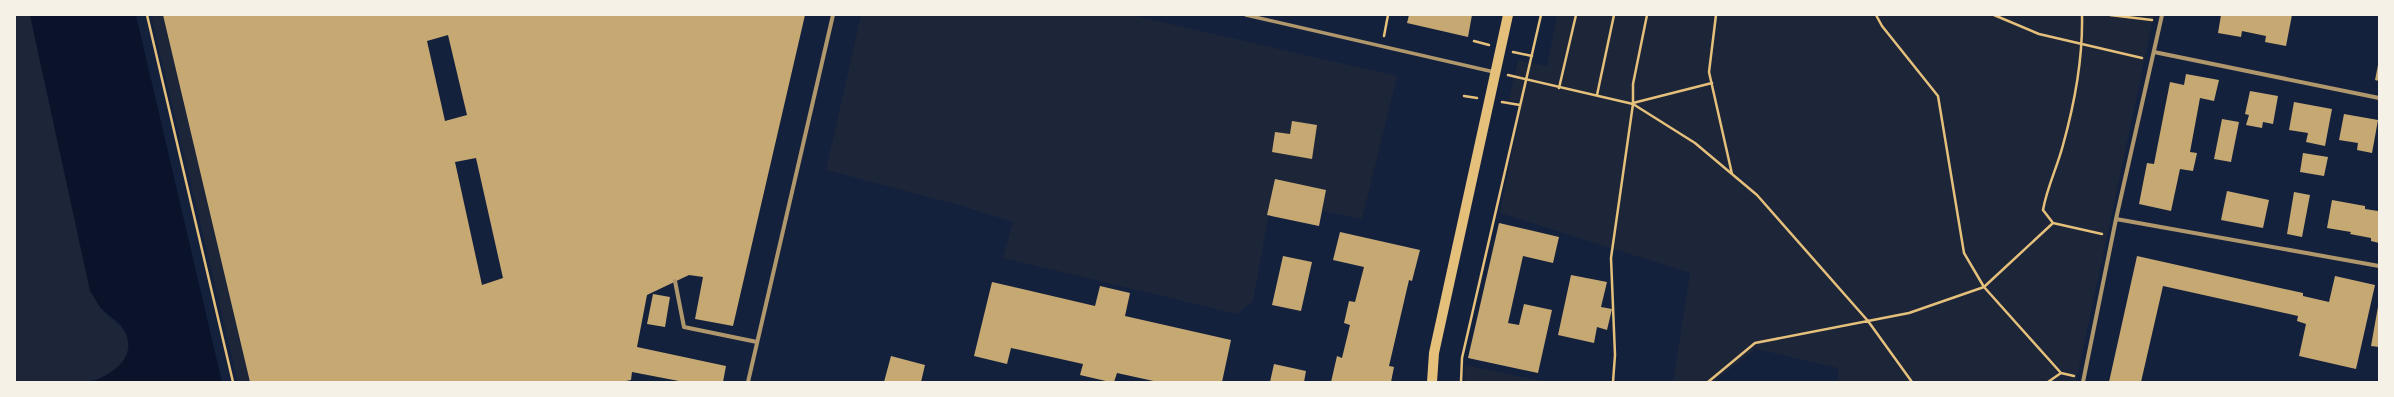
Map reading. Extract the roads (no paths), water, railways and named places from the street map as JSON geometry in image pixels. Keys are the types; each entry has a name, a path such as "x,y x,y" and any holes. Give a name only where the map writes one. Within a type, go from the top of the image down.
{"main road":[{"path":"1432,382 1434,353 1508,15"}],"street":[{"path":"748,382 833,15"},
{"path":"1246,15 1496,73"},
{"path":"2083,382 2116,219 2162,15"},
{"path":"2154,52 2379,98"},
{"path":"2116,219 2379,266"},
{"path":"676,281 684,327 757,342"}]}
